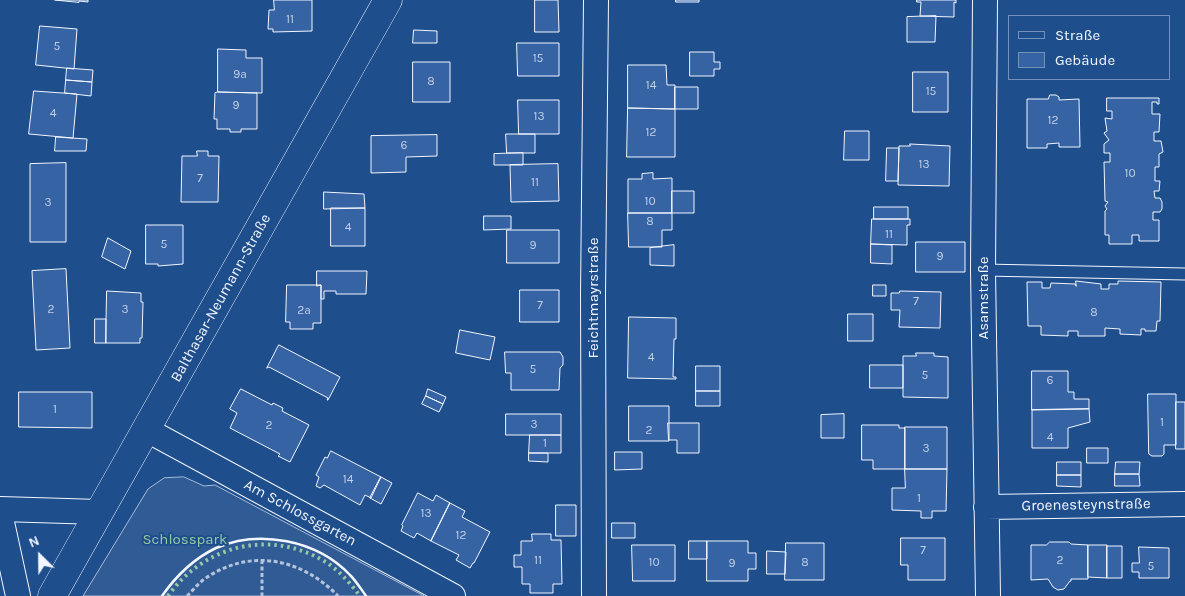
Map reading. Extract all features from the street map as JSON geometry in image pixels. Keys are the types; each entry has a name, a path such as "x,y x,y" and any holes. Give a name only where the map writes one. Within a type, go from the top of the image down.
{"street":[{"name":"Balthasar-Neumann-Straße","path":"52,596 388,0"},
{"name":"Feichtmayrstraße","path":"594,596 593,295 596,0"},
{"name":"Asamstraße","path":"985,0 983,270 988,596"},
{"name":"Am Schlossgarten","path":"147,430 452,596"},
{"name":"Groenesteynstraße","path":"986,507 1185,504"},
{"path":"0,508 100,512"},
{"path":"0,513 18,596"}],"lane":[{"path":"983,270 1185,274"}],"path":[{"path":"186,596 203,580 223,569 244,562 262,560 288,564 308,571 325,583 338,596"},
{"path":"262,560 262,596"}],"shaded area":[{"name":"Schlosspark","path":"184,477 204,486 215,485 424,596 83,596 148,489 164,478"}],"building":[{"path":"55,0 88,0 88,2 79,2"},
{"path":"274,0 312,0 312,31 273,32 273,29 268,29 269,10 274,10"},
{"path":"535,0 558,0 559,32 535,32"},
{"path":"676,0 699,0 699,2 676,2"},
{"path":"917,0 956,0 956,3 954,2 954,17 920,16 921,2 917,2"},
{"path":"936,16 935,42 907,42 907,17"},
{"path":"40,26 77,29 74,69 36,65"},
{"path":"414,30 437,31 437,43 413,43"},
{"path":"517,43 559,43 559,76 518,76"},
{"path":"218,49 246,50 246,58 262,58 262,93 218,92"},
{"path":"690,52 714,52 714,62 720,62 720,69 714,69 714,76 690,76"},
{"path":"413,62 450,62 450,102 413,102"},
{"path":"628,65 666,65 667,85 675,85 675,109 628,108"},
{"path":"67,68 93,70 92,82 66,80"},
{"path":"913,72 948,72 948,112 913,112"},
{"path":"66,80 92,82 91,96 65,93"},
{"path":"675,87 698,87 698,109 675,109"},
{"path":"34,91 77,94 73,138 29,134"},
{"path":"215,93 257,93 257,129 241,129 241,132 230,132 230,129 217,129 217,119 214,119"},
{"path":"1050,95 1056,95 1059,97 1059,100 1079,99 1080,147 1059,147 1059,143 1047,144 1047,148 1027,148 1027,99 1048,99"},
{"path":"1107,98 1159,98 1159,104 1152,102 1152,114 1160,114 1159,132 1154,132 1154,141 1161,141 1163,152 1159,154 1159,167 1155,167 1155,181 1160,181 1159,191 1154,191 1155,198 1160,198 1162,202 1160,212 1153,212 1153,220 1159,220 1159,241 1139,241 1139,235 1132,235 1132,244 1109,244 1109,235 1105,235 1105,211 1107,209 1105,206 1108,202 1105,201 1104,162 1110,162 1110,153 1104,153 1104,144 1109,140 1104,133 1107,131 1105,118 1112,119 1112,111 1107,111"},
{"path":"518,100 559,100 559,134 519,134"},
{"path":"628,108 675,109 675,157 627,157"},
{"path":"845,131 869,131 869,160 844,160"},
{"path":"506,134 535,134 535,153 507,153"},
{"path":"437,135 437,156 406,157 406,172 371,173 371,136"},
{"path":"56,137 87,139 86,151 55,151"},
{"path":"910,144 950,146 949,186 898,185 899,146 910,146"},
{"path":"887,148 899,148 898,181 886,181"},
{"path":"197,151 208,151 208,156 219,156 218,202 181,202 182,156 197,156"},
{"path":"523,153 523,165 494,165 494,154"},
{"path":"66,163 66,242 30,242 30,164"},
{"path":"558,164 559,201 511,202 510,165"},
{"path":"653,173 653,179 672,178 672,213 628,213 628,179 642,179 642,174"},
{"path":"672,191 694,191 694,213 672,213"},
{"path":"324,192 364,194 365,208 324,209"},
{"path":"874,207 908,207 908,219 874,219"},
{"path":"331,208 365,208 365,246 331,246"},
{"path":"628,213 672,213 672,230 662,230 662,247 629,247"},
{"path":"484,216 511,216 511,229 484,230"},
{"path":"872,219 910,219 910,225 907,225 907,245 871,244"},
{"path":"146,225 183,225 183,264 158,266 158,264 146,264"},
{"path":"507,230 559,230 559,263 507,263"},
{"path":"108,238 131,251 125,269 102,257"},
{"path":"916,242 965,242 965,272 916,272"},
{"path":"871,244 892,245 892,264 871,263"},
{"path":"674,245 674,266 650,265 650,248"},
{"path":"66,269 70,348 36,350 32,271"},
{"path":"317,271 367,271 366,294 336,294 336,291 324,291 324,299 321,299 321,285 317,286"},
{"path":"1076,281 1101,284 1101,289 1109,289 1109,284 1118,284 1118,281 1161,282 1160,321 1157,321 1156,331 1141,329 1141,335 1120,334 1120,329 1105,328 1105,336 1078,336 1078,331 1068,331 1068,336 1041,335 1041,326 1028,326 1027,282 1042,282 1042,288 1050,288 1051,283 1075,284 1076,286"},
{"path":"287,285 321,285 321,323 313,323 313,329 290,329 290,322 286,322"},
{"path":"873,285 886,285 886,296 873,296"},
{"path":"520,290 559,290 559,322 520,322"},
{"path":"107,291 141,293 141,302 143,302 142,338 140,338 140,343 106,343"},
{"path":"900,291 941,292 940,328 899,327 900,310 891,310 891,293 899,293"},
{"path":"848,314 873,314 873,341 848,341"},
{"path":"629,317 676,318 673,377 676,377 676,379 628,378"},
{"path":"95,319 106,319 106,343 95,343"},
{"path":"460,330 495,337 490,360 456,353"},
{"path":"279,345 340,377 328,400 328,398 269,367 267,368"},
{"path":"505,352 560,352 563,357 563,365 560,368 559,390 511,390 511,373 506,373"},
{"path":"916,353 934,353 934,356 948,357 948,398 903,397 903,356 916,356"},
{"path":"870,365 903,365 903,388 870,388"},
{"path":"696,366 720,366 720,391 696,391"},
{"path":"1032,371 1068,371 1068,392 1074,392 1074,399 1089,399 1089,409 1032,410"},
{"path":"241,389 272,405 273,403 283,408 282,411 309,425 290,462 278,456 280,454 230,428 237,413 230,409"},
{"path":"428,389 446,397 443,404 426,396"},
{"path":"696,391 720,391 720,406 696,406"},
{"path":"19,392 92,392 92,428 19,427"},
{"path":"1148,394 1176,394 1176,445 1164,445 1164,454 1162,456 1152,456 1149,454"},
{"path":"426,396 443,404 439,412 422,404"},
{"path":"1176,402 1185,402 1185,449 1176,449"},
{"path":"629,406 669,406 669,441 629,441"},
{"path":"1089,409 1090,422 1068,428 1068,448 1032,448 1032,410"},
{"path":"506,414 561,414 561,435 506,435"},
{"path":"844,414 844,438 821,438 821,415"},
{"path":"668,423 699,423 699,453 677,453 677,440 669,440"},
{"path":"862,425 899,425 899,428 905,428 905,469 873,469 873,460 862,460"},
{"path":"905,427 947,427 947,469 905,469"},
{"path":"530,435 561,435 561,453 529,453"},
{"path":"1087,448 1108,448 1108,463 1087,463"},
{"path":"331,451 381,477 371,498 365,495 360,505 324,485 320,488 316,486 319,477 316,475 325,457 327,458"},
{"path":"615,452 642,452 642,469 615,470"},
{"path":"529,453 548,453 548,462 529,461"},
{"path":"1057,462 1081,462 1081,475 1057,475"},
{"path":"1116,462 1140,462 1139,474 1115,474"},
{"path":"905,469 947,469 946,511 932,511 932,518 921,518 921,511 892,510 892,488 905,488"},
{"path":"1115,474 1139,474 1140,486 1115,486"},
{"path":"1057,475 1081,475 1081,487 1057,486"},
{"path":"381,477 392,483 381,504 370,498"},
{"path":"418,493 433,501 436,495 450,503 431,541 417,533 414,538 401,531 402,525"},
{"path":"450,503 465,511 462,517 490,532 470,568 456,560 459,555 431,541"},
{"path":"556,505 576,505 576,536 556,536"},
{"path":"612,523 635,523 635,538 612,538"},
{"path":"532,534 551,534 551,540 561,540 562,584 553,584 553,593 530,593 530,584 522,584 522,567 514,567 514,555 521,555 521,541 532,541"},
{"path":"901,538 945,538 945,580 908,580 908,565 901,565"},
{"path":"689,541 707,541 707,559 689,559"},
{"path":"707,541 748,541 748,553 756,553 756,569 748,569 748,581 707,581"},
{"path":"1050,542 1088,545 1088,579 1071,579 1064,589 1058,590 1053,587 1048,579 1031,580 1031,545 1046,545"},
{"path":"786,543 824,543 824,580 785,580"},
{"path":"632,545 675,545 675,581 633,581"},
{"path":"1088,545 1107,545 1107,578 1088,577"},
{"path":"1107,546 1122,546 1122,578 1107,578"},
{"path":"1139,547 1169,548 1169,578 1139,578 1139,572 1132,572 1132,563 1139,563"},
{"path":"767,551 786,552 785,574 767,574"}],"hedge":[{"path":"168,596 183,579 200,565 219,554 239,547 260,545 282,546 303,551 324,561 335,568 360,596"}],"wall":[{"path":"162,596 173,582 200,557 216,548 250,539 287,541 321,553 337,563 350,575 366,596"}]}
